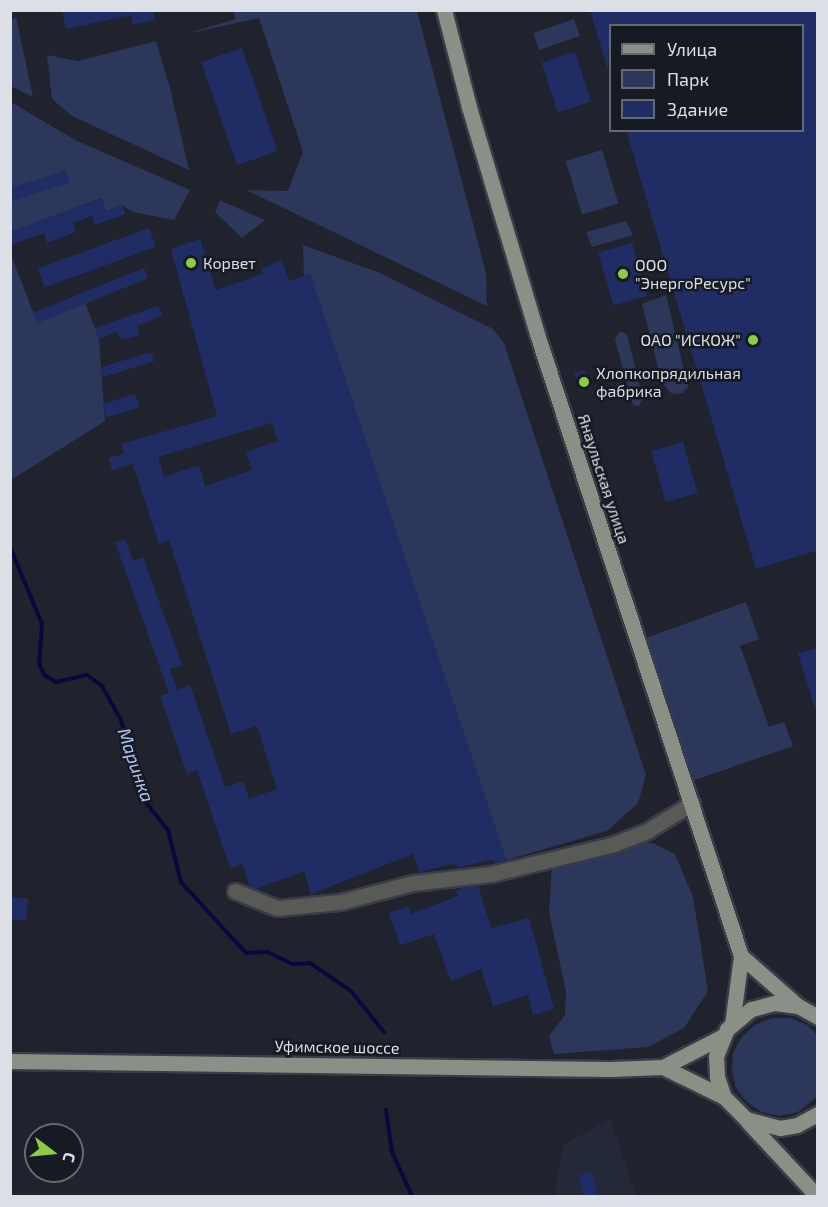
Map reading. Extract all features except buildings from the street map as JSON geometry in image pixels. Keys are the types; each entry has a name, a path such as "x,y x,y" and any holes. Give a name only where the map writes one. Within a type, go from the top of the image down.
{"main road":[{"name":"Янаульская улица","path":"444,10 469,107 537,333 741,956"},
{"path":"724,1097 717,1077 716,1056 728,1030 741,956 811,1011"},
{"path":"663,1067 728,1030 751,1009 774,1003 811,1011"},
{"name":"Уфимское шоссе","path":"10,1061 663,1067"},
{"path":"663,1067 724,1097 817,1190"},
{"path":"746,1119 780,1128 797,1125 818,1114"}],"street":[{"path":"235,891 277,908 340,902 413,883 491,874 611,845 647,831 692,803"}],"shaded area":[{"path":"610,1119 636,1196 555,1196 563,1145"}],"green space":[{"path":"233,11 417,11 486,273 487,306 246,190 288,191 303,152 259,18 186,34 236,19"},
{"path":"16,17 33,97 11,86 11,21"},
{"path":"574,19 580,36 539,50 533,33"},
{"path":"156,41 170,88 189,170 72,116 52,99 47,55 78,61"},
{"path":"11,102 75,140 190,190 174,220 133,212 122,205 106,211 101,198 11,232"},
{"path":"602,150 618,204 582,215 566,161"},
{"path":"220,201 265,220 242,238 215,212"},
{"path":"626,221 633,235 592,247 586,232"},
{"path":"303,245 380,273 493,329 504,343 646,775 638,803 607,831 506,860 310,274 304,276"},
{"path":"10,252 36,320 85,302 99,339 105,421 11,480"},
{"path":"666,295 688,387 682,393 672,394 662,383 642,304"},
{"path":"620,331 627,335 643,398 639,406 633,405 615,340"},
{"path":"746,602 759,639 740,646 769,727 784,722 793,746 692,781 643,639"},
{"path":"628,843 653,843 675,854 693,897 708,991 684,1028 648,1047 554,1054 549,1036 565,1015 566,992 549,912 552,863"},
{"path":"772,1018 790,1018 807,1025 817,1035 817,1097 798,1112 780,1116 762,1112 747,1102 736,1088 732,1071 733,1053 742,1037 755,1025"}],"waterway":[{"name":"Маринка","path":"10,547 42,624 39,663 44,675 56,682 87,675 102,686 121,720 145,801 168,830 181,882 246,953 267,952 293,964 310,963 351,991 384,1032"},
{"name":"Маринка","path":"386,1110 392,1152 412,1196"}],"place":[{"name":"Корвет","path":"191,263"},
{"name":"ООО \"ЭнергоРесурс\"","path":"623,274"},
{"name":"ОАО \"ИСКОЖ\"","path":"753,340"},
{"name":"Хлопкопрядильная фабрика","path":"584,382"}]}
